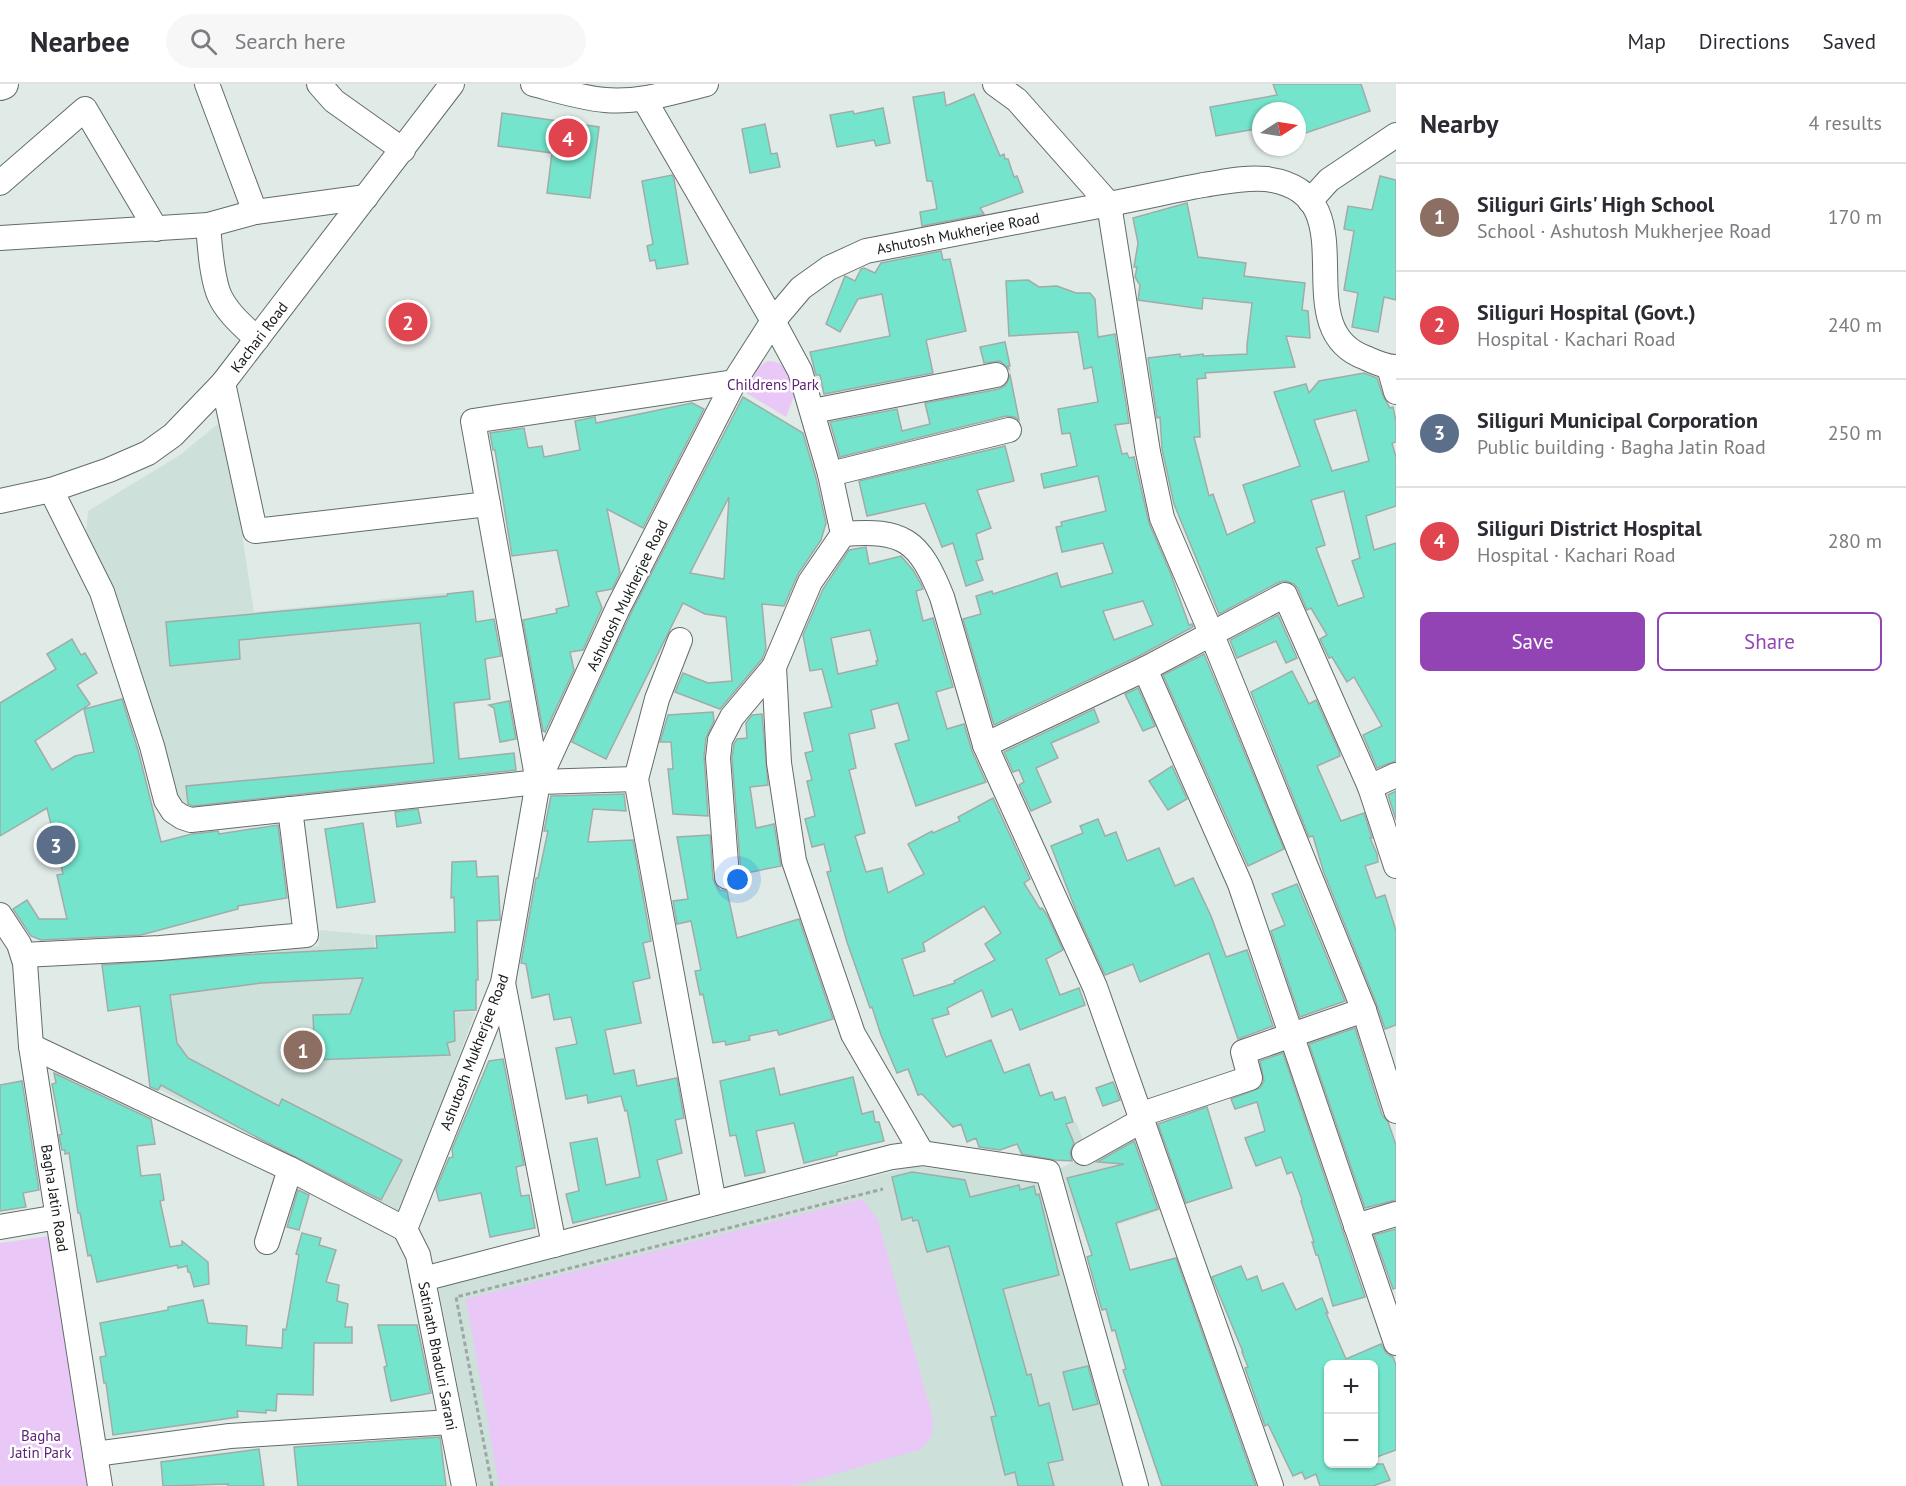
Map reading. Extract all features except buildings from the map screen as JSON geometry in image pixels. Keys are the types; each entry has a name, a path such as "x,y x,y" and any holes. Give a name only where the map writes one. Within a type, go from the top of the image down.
{"street":[{"path":"207,84 255,212"},
{"path":"320,84 334,101 403,150"},
{"name":"Kachari Road","path":"0,501 51,490 109,470 148,453 173,435 223,383 452,84"},
{"path":"532,84 572,95 606,100 644,99 706,84"},
{"path":"995,84 1017,100 1109,204 1148,452 1162,518 1212,634 1364,1010 1396,1111"},
{"path":"644,99 800,371 830,474 843,534 810,582 774,667 732,717 720,740 718,758 727,877"},
{"path":"0,183 85,109 156,229"},
{"path":"1396,135 1329,180 1310,201 1324,231 1325,298 1330,324 1340,344 1358,356 1393,367 1396,392"},
{"name":"Ashutosh Mukherjee Road","path":"405,1229 503,983 538,782 618,608 734,382 773,321 801,288 829,268 866,251 1245,178 1269,180 1286,186 1310,201"},
{"path":"0,238 208,225 255,212 366,198"},
{"path":"208,225 218,293 234,318 257,339"},
{"path":"813,411 996,375"},
{"path":"538,782 473,422 734,382"},
{"path":"223,383 255,531 488,504"},
{"path":"830,474 1009,430"},
{"path":"51,490 102,592 152,746 166,800 173,811 182,817 191,820 538,782 636,779"},
{"path":"843,534 871,532 891,534 913,546 934,577 942,597 985,745 1095,987 1270,1486"},
{"path":"985,745 1145,669 1285,595 1370,787 1396,866"},
{"path":"680,640 657,699 636,779 714,1203"},
{"path":"774,667 778,763 794,861 853,1034 922,1153"},
{"path":"1145,669 1240,884 1396,1343"},
{"path":"1370,787 1396,775"},
{"path":"23,956 160,948 306,935 290,810"},
{"name":"Bagha Jatin Road","path":"0,915 19,944 23,956 31,1046 100,1486"},
{"path":"503,983 554,1245"},
{"path":"423,1279 892,1157 922,1153 1048,1172 1140,1118 1250,1078 1243,1052 1364,1010"},
{"path":"31,1046 290,1169 405,1229"},
{"path":"267,1242 290,1169"},
{"path":"1048,1172 1136,1486"},
{"path":"1356,1226 1396,1214"},
{"path":"0,1227 58,1217"},
{"name":"Satinath Bhaduri Sarani","path":"405,1229 418,1255 464,1486"},
{"path":"95,1454 230,1436 452,1422"}],"path":[{"path":"492,1486 456,1297 883,1189"}],"shaded area":[{"path":"224,419 254,612 445,593 463,784 189,808 178,804 118,601 100,560 85,546 88,511 180,455"},
{"path":"320,930 374,935 378,1016 475,1012 403,1213 149,1084 133,960 319,946"},
{"path":"1076,1122 1086,1147 1055,1163 1023,1161 1017,1147"},
{"path":"1138,1129 1164,1209 1117,1225 1112,1211 1078,1223 1059,1169"},
{"path":"915,1166 1043,1184 1129,1486 478,1486 438,1287"}],"green space":[{"name":"Childrens Park","path":"768,361 780,364 787,370 796,391 786,417 746,393 758,367"},
{"path":"862,1199 878,1220 933,1419 932,1435 922,1449 793,1486 499,1486 466,1299"},
{"name":"Bagha Jatin Park","path":"50,1236 88,1486 0,1486 0,1243"}],"place":[{"name":"Siliguri District Hospital","path":"568,138"},
{"name":"Siliguri Hospital (Govt.)","path":"408,322"},
{"name":"Siliguri Municipal Corporation","path":"56,845"},
{"name":"Siliguri Girls' High School","path":"303,1050"}]}
